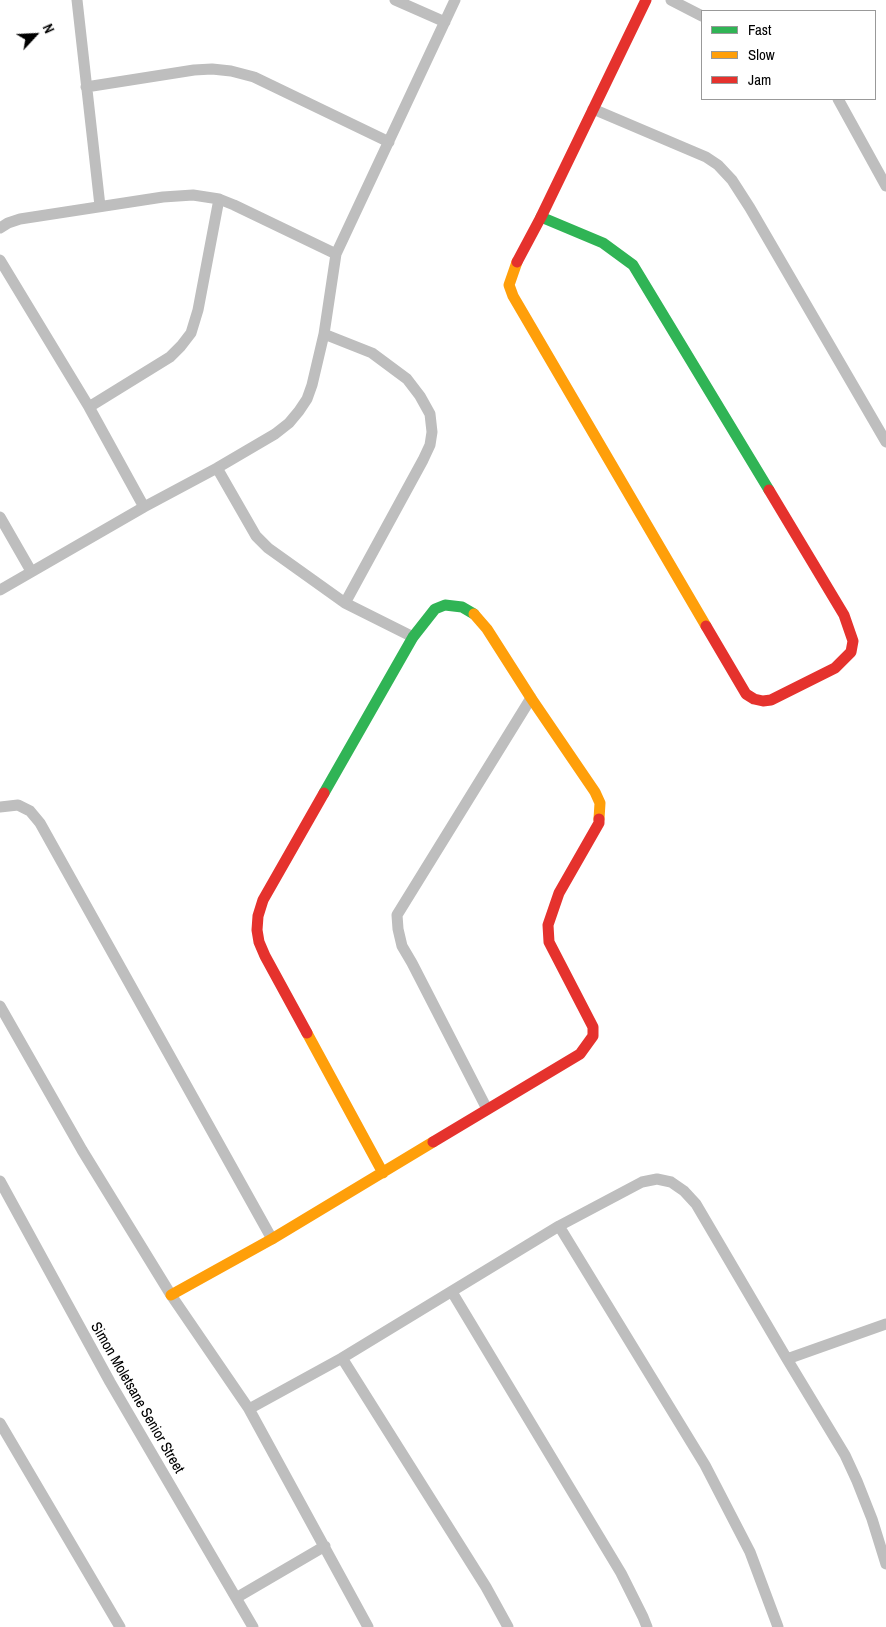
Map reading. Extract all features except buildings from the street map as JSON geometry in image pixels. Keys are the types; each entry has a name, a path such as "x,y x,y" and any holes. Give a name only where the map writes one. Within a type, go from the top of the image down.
{"street":[{"path":"77,0 100,206"},
{"path":"394,0 445,22"},
{"path":"0,590 144,506 218,468 274,434 289,423 299,411 312,385 324,334 336,254 455,0"},
{"path":"541,217 603,243 633,265 844,614 853,641 851,652 835,668 771,700 754,699 746,694 513,296 509,285 515,265 541,217 646,0"},
{"path":"671,0 701,15"},
{"path":"86,87 194,70 231,71 254,77 389,142"},
{"path":"839,100 886,186"},
{"path":"593,109 706,157 718,165 732,180 886,442"},
{"path":"0,228 20,219 163,197 193,195 219,199 234,205 336,254"},
{"path":"90,407 170,357 191,332 198,310 219,199"},
{"path":"0,260 90,407 144,506"},
{"path":"324,334 372,353 407,379 420,396 430,414 432,432 430,445 423,460 345,603"},
{"path":"218,468 256,536 268,548 345,603 413,637"},
{"path":"0,517 31,571"},
{"path":"171,1295 272,1239 382,1173 487,1109 580,1054 593,1036 593,1027 549,942 548,925 559,893 599,823 600,803 595,792 487,629 473,613 462,607 446,605 435,609 413,637 263,900 258,916 257,930 259,942 265,956 382,1173"},
{"path":"487,1109 402,946 397,915 531,698"},
{"path":"0,807 18,805 30,811 40,823 272,1239"},
{"path":"0,1006 82,1150 171,1295 249,1408 368,1627"},
{"path":"249,1408 342,1358 559,1226 642,1182 657,1178 671,1182 684,1191 696,1204 845,1456 872,1519 886,1564"},
{"name":"Simon Moletsane Senior Street","path":"0,1181 110,1382 253,1627"},
{"path":"559,1226 705,1465 750,1552 778,1627"},
{"path":"452,1292 621,1573 647,1627"},
{"path":"787,1359 886,1324"},
{"path":"342,1358 486,1588 508,1627"},
{"path":"0,1423 120,1627"},
{"path":"236,1598 325,1546"}],"traffic: fast":[{"path":"541,217 603,243 633,265 769,490"},
{"path":"324,793 413,637 435,609 445,605 462,607 474,614"}],"traffic: slow":[{"path":"517,262 509,285 513,296 706,626"},
{"path":"474,614 487,629 595,792 600,803 599,819"},
{"path":"307,1033 383,1173"},
{"path":"171,1295 272,1239 433,1142"}],"traffic: jam":[{"path":"517,262 541,217 646,0"},
{"path":"706,626 746,694 754,699 763,701 771,700 835,668 851,652 853,641 844,615 769,490"},
{"path":"307,1033 265,956 259,942 257,930 258,916 263,900 324,793"},
{"path":"433,1142 580,1054 593,1036 593,1027 549,942 548,925 559,893 599,823 599,819"}]}
